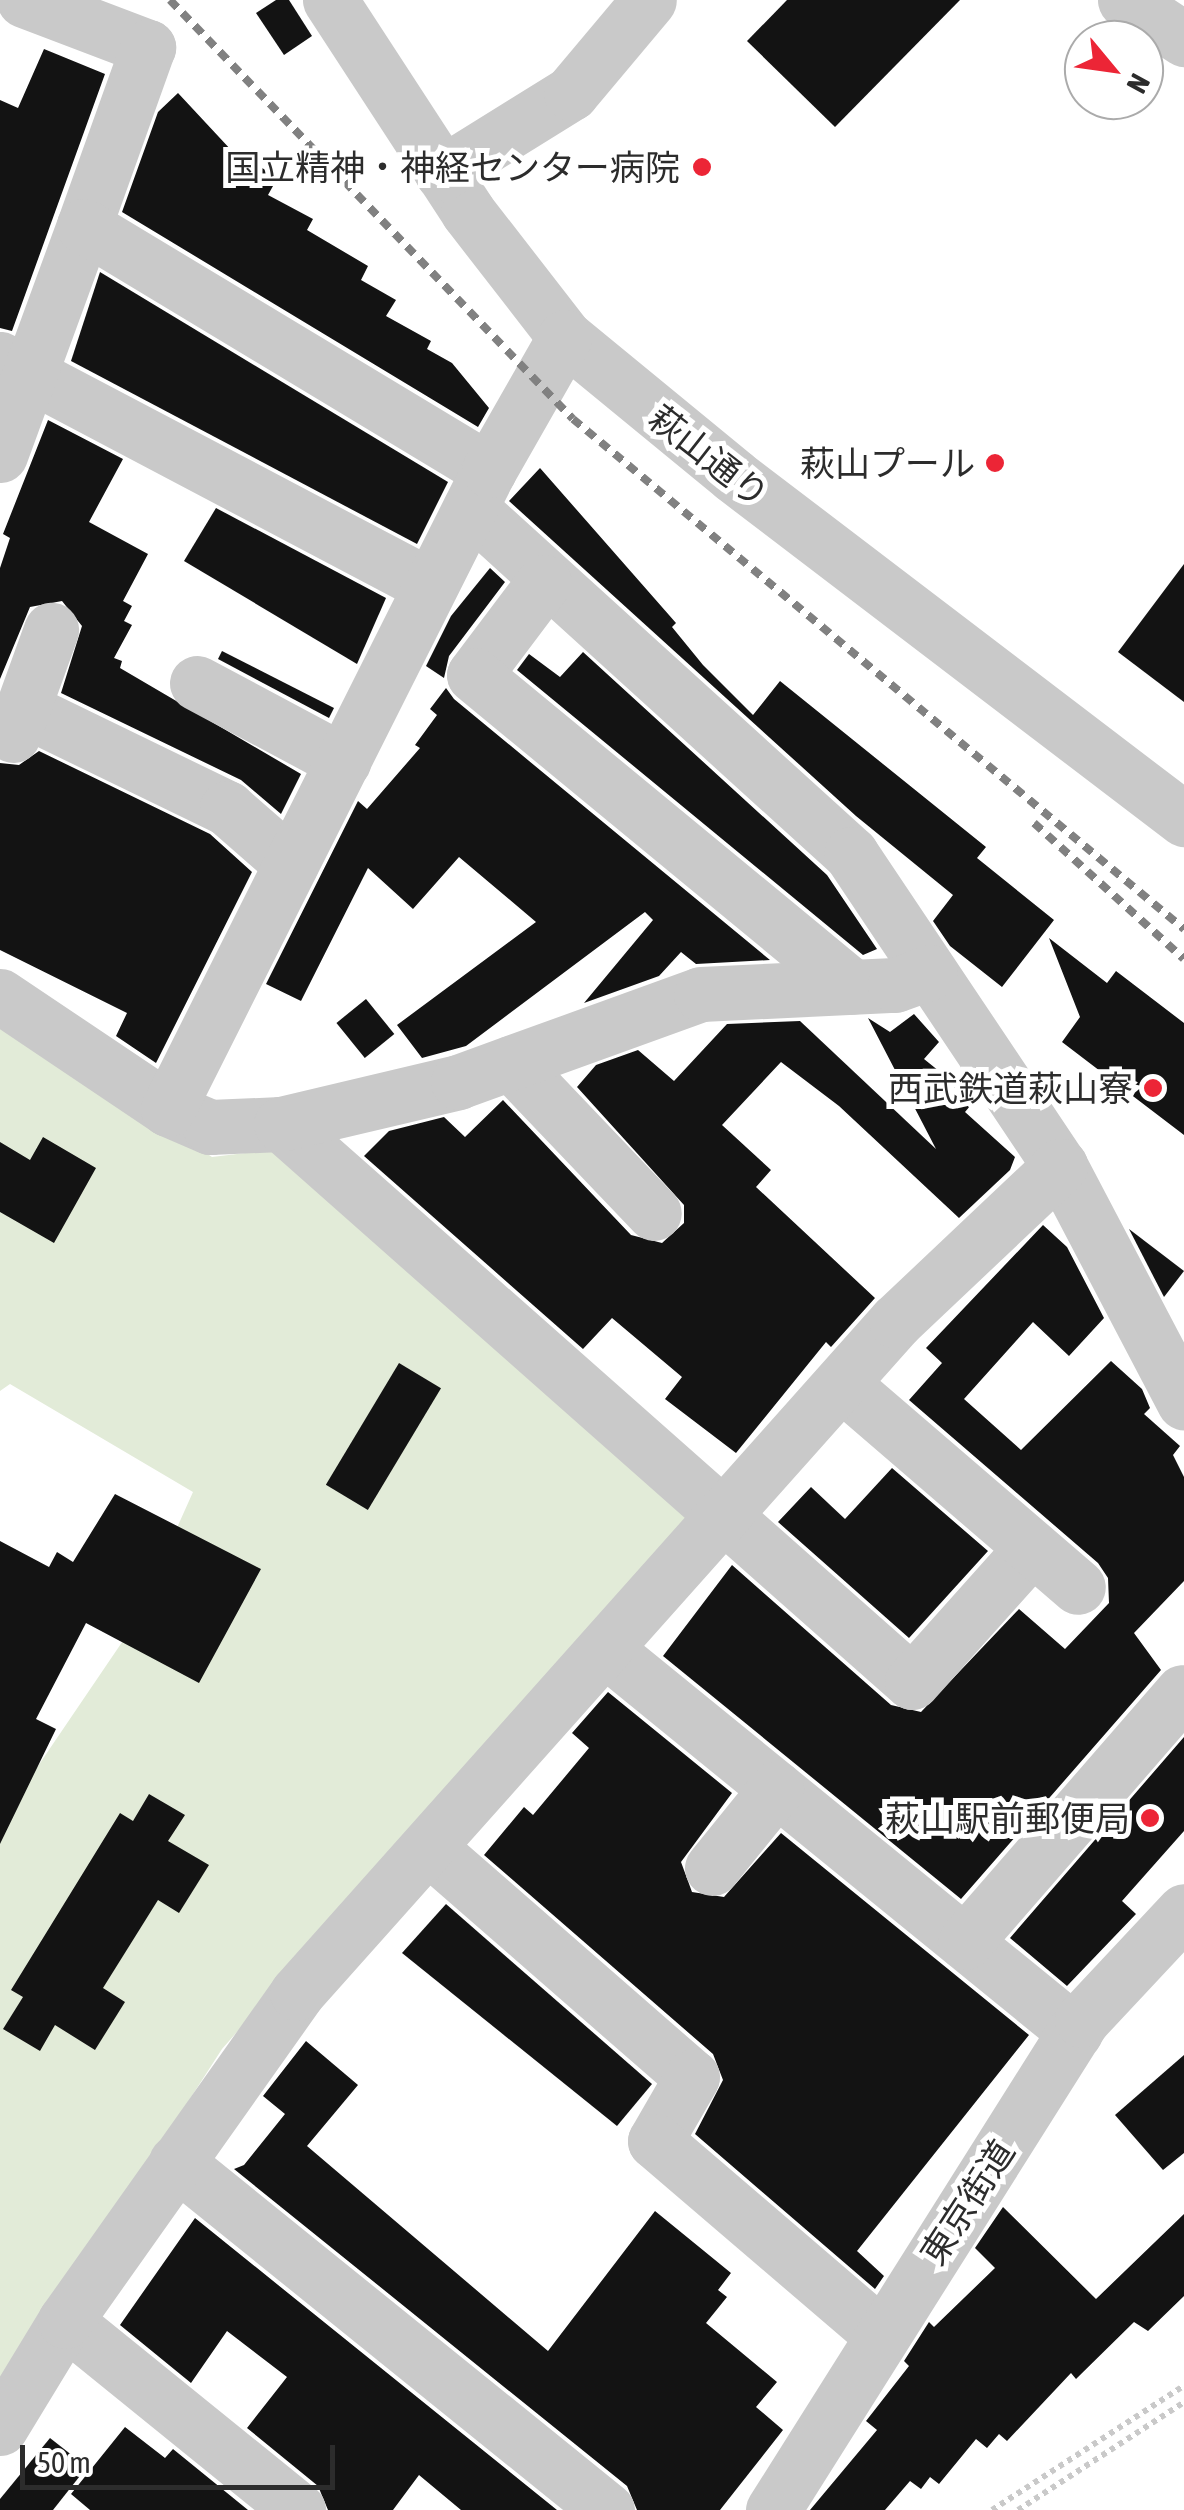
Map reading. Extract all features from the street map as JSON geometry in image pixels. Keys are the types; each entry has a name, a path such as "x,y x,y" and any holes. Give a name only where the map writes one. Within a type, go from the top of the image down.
{"street":[{"path":"0,455 16,366 84,226 148,48 24,0"},
{"name":"萩山通り","path":"330,0 442,173 564,337 734,476 1184,819"},
{"path":"442,173 571,93 649,0"},
{"path":"1126,0 1184,39"},
{"path":"84,226 480,489 544,582 772,776 851,854 1060,1166 1184,1402"},
{"path":"168,1110 430,586 564,337"},
{"path":"16,366 430,586"},
{"path":"544,582 474,676 852,987"},
{"path":"51,630 19,723 228,808 291,864"},
{"path":"197,683 343,761"},
{"path":"0,996 168,1110 210,1127 281,1124 458,1082 701,994 896,984 930,972"},
{"path":"511,1063 654,1214"},
{"path":"281,1124 912,1682 1032,1548"},
{"path":"0,2428 64,2321 298,1993 727,1518 896,1321 1060,1166"},
{"path":"842,1384 1078,1587"},
{"path":"606,1650 1075,2032"},
{"path":"965,1942 1182,1692"},
{"path":"712,1868 776,1788"},
{"path":"428,1847 692,2077 655,2142 882,2335"},
{"name":"東京街道","path":"773,2510 1075,2032 1184,1912"},
{"path":"176,2162 607,2510"},
{"path":"64,2321 298,2510"}],"path":[{"path":"992,2510 1184,2386"},
{"path":"1018,2510 1184,2402"}],"green space":[{"path":"0,1018 212,1157 294,1147 690,1516 222,2049 0,2394 0,1822 133,1626 193,1492 10,1384 0,1391"}],"building":[{"path":"276,0 289,0 312,36 284,55 256,13"},
{"path":"787,0 960,0 835,127 747,41"},
{"path":"44,49 105,74 12,331 0,328 0,100 18,108"},
{"path":"178,93 232,151 278,177 268,195 313,219 307,230 368,266 361,280 396,300 386,316 431,341 427,349 452,363 489,408 478,427 122,212 158,112"},
{"path":"100,272 448,482 417,544 71,361"},
{"path":"48,420 123,459 89,522 148,554 123,601 132,606 124,621 132,625 114,658 122,661 120,668 301,774 281,814 241,780 61,693 82,626 62,601 30,607 0,679 0,568 10,538 3,534"},
{"path":"540,468 676,623 672,627 703,665 753,715 780,681 986,847 977,858 1054,920 1002,987 950,946 933,921 953,895 856,816 509,501"},
{"path":"216,508 386,598 357,664 184,561"},
{"path":"1184,564 1184,702 1118,652"},
{"path":"490,568 505,582 449,656 444,678 426,666 451,616"},
{"path":"222,651 334,708 329,718 218,659"},
{"path":"583,652 827,875 877,949 863,955 517,670 529,654 560,677"},
{"path":"446,688 454,699 770,960 696,964 681,952 659,976 584,1003 653,920 645,912 466,1046 422,1058 397,1025 536,922 459,857 413,909 368,868 301,1001 266,984 358,801 367,809 420,748 415,745 437,715 430,709"},
{"path":"39,751 210,834 252,872 156,1063 116,1036 127,1013 0,950 0,763 19,765"},
{"name":"西武鉄道萩山寮","path":"1049,938 1107,983 1116,971 1184,1023 1184,1135 1062,1042 1080,1017"},
{"path":"366,999 394,1034 365,1058 336,1023"},
{"path":"914,1014 939,1042 924,1059 975,1100 965,1112 1015,1157 1010,1170 959,1218 839,1106 781,1062 722,1125 771,1170 756,1187 875,1298 831,1347 826,1342 736,1453 665,1399 682,1377 612,1318 583,1349 364,1156 389,1131 444,1117 465,1137 503,1100 631,1235 662,1243 684,1223 684,1205 577,1087 596,1065 638,1050 674,1081 727,1024 800,1021 936,1149 868,1018 890,1032"},
{"path":"43,1137 96,1168 54,1243 0,1212 0,1142 30,1160"},
{"path":"1043,1225 1067,1247 1104,1318 1069,1356 1033,1322 964,1399 1021,1450 1111,1361 1142,1389 1150,1408 1144,1414 1180,1446 1173,1455 1184,1477 1184,1581 1134,1633 1161,1670 961,1899 663,1656 732,1565 891,1705 921,1712 1019,1609 1065,1649 1109,1603 1108,1578 1098,1563 909,1400 942,1363 926,1348"},
{"path":"1129,1229 1184,1271 1164,1297"},
{"path":"399,1363 441,1388 368,1510 326,1485"},
{"path":"892,1468 988,1551 909,1638 778,1522 811,1487 845,1519"},
{"path":"115,1494 261,1569 199,1683 86,1623 36,1719 56,1729 0,1844 0,1541 49,1567 57,1552 73,1562"},
{"path":"608,1692 732,1793 681,1862 692,1892 724,1897 781,1833 1029,2035 857,2251 884,2276 875,2289 695,2134 723,2080 713,2054 484,1855 524,1807 533,1815 589,1748 572,1733"},
{"path":"1184,1737 1184,1831 1122,1901 1136,1914 1067,1986 1010,1938"},
{"path":"149,1794 185,1815 168,1841 209,1865 179,1913 158,1900 103,1988 125,2002 95,2050 55,2025 40,2051 3,2029 23,1997 11,1990 120,1813 133,1821"},
{"path":"446,1904 652,2084 617,2126 402,1953"},
{"path":"306,2041 358,2085 307,2146 548,2351 655,2211 731,2273 718,2290 727,2297 706,2323 777,2382 756,2407 783,2430 720,2510 637,2510 627,2486 234,2169 244,2165 285,2114 263,2096"},
{"path":"1184,2055 1184,2153 1163,2170 1115,2115"},
{"path":"1003,2207 1096,2299 1184,2214 1184,2296 1148,2331 1134,2322 1076,2379 1071,2373 1007,2441 999,2434 987,2448 976,2439 939,2484 930,2477 921,2489 910,2481 885,2510 810,2510 877,2430 866,2421 909,2366 904,2361 929,2322 934,2327 995,2268 975,2248"},
{"path":"195,2218 557,2510 461,2510 419,2475 393,2510 328,2510 318,2486 247,2428 287,2377 227,2331 191,2383 120,2325"},
{"path":"125,2427 165,2458 173,2449 248,2510 90,2510 71,2494"},
{"path":"50,2438 87,2467 53,2510 0,2510 0,2499"}],"railway":[{"path":"170,0 573,419 1184,929"},
{"path":"1034,823 1184,959"}],"place":[{"name":"国立精神・神経センター病院","path":"702,167"},
{"name":"萩山プール","path":"995,463"},
{"name":"西武鉄道萩山寮","path":"1153,1088"},
{"name":"萩山駅前郵便局","path":"1150,1818"}]}
